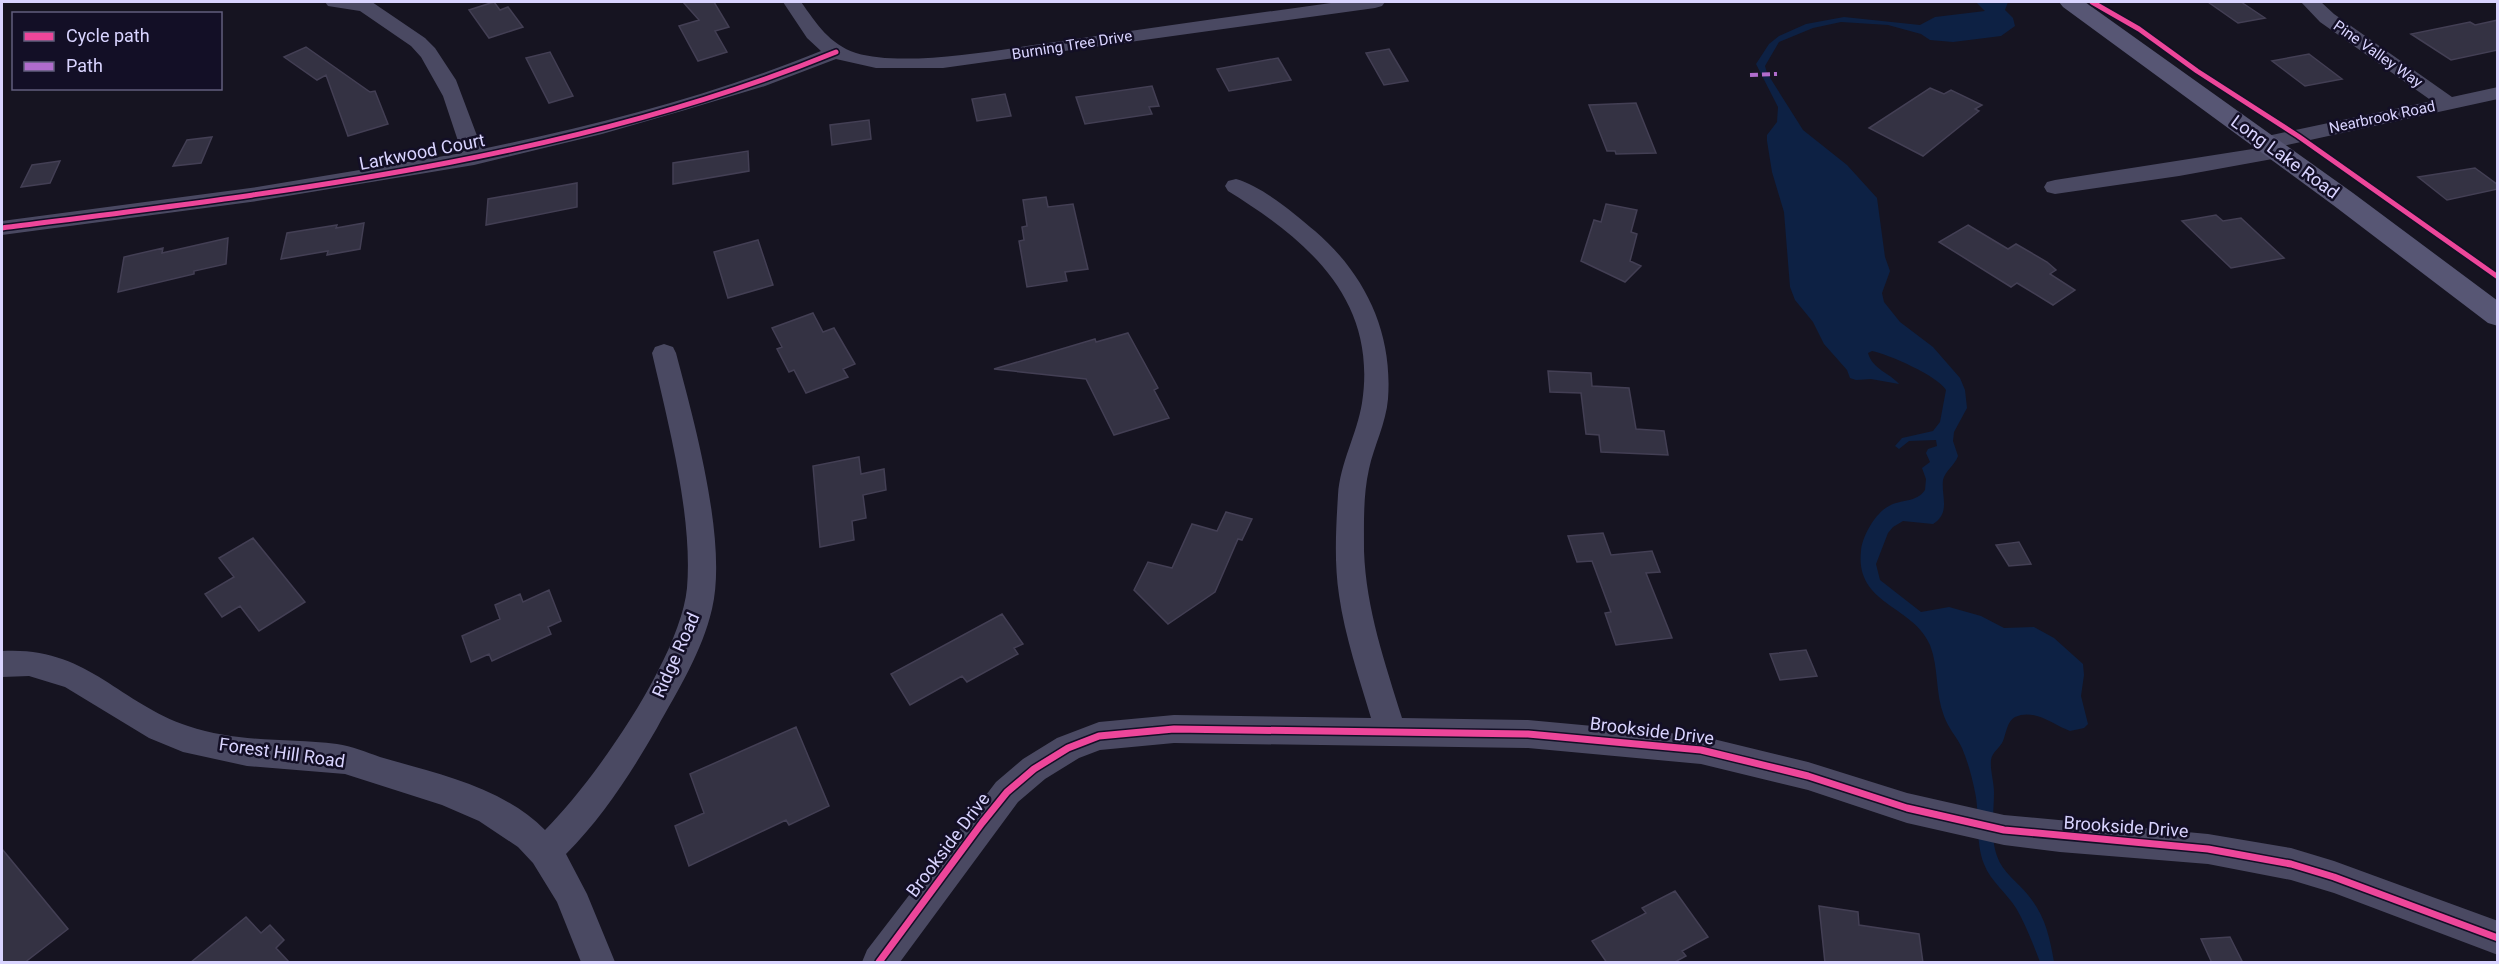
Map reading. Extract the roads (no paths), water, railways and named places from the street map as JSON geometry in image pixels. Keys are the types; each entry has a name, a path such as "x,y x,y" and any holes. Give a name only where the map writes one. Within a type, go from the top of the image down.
{"main road":[{"name":"Long Lake Road","path":"2071,2 2272,147 2498,316"}],"street":[{"path":"335,2 363,4 421,45 433,61 458,109 474,158"},
{"name":"Burning Tree Drive","path":"792,2 822,43 836,52 859,59 892,63 945,62 1376,2"},
{"name":"Pine Valley Way","path":"2310,2 2327,18 2448,103"},
{"name":"Larkwood Court","path":"2,228 263,195 474,158 554,141 649,115 770,77 836,52"},
{"name":"Nearbrook Road","path":"2055,187 2179,170 2448,103 2498,93"},
{"path":"1236,186 1291,221 1317,243 1336,263 1354,289 1368,324 1374,350 1375,398 1371,424 1352,488 1351,554 1356,609 1390,732"},
{"name":"Ridge Road","path":"545,852 587,810 635,737 664,688 699,608 702,575 696,494 664,353"},
{"name":"Forest Hill Road","path":"2,664 31,663 52,667 116,699 155,727 184,738 283,756 340,759 418,781 503,818 545,852 562,879 598,963"},
{"name":"Brookside Drive","path":"879,963 1007,792 1034,769 1068,748 1099,736 1174,729 1528,734 1701,750 1756,762 1907,808 2004,830 2208,849 2280,862 2334,877 2498,938"}],"water":[{"path":"1976,2 2008,2 2005,10 2013,18 2015,26 2001,36 1953,42 1930,40 1921,34 1888,25 1841,22 1813,28 1779,42 1765,66 1767,73 1803,130 1847,165 1877,198 1885,257 1890,271 1882,293 1884,302 1900,322 1933,347 1960,378 1965,390 1967,408 1954,432 1953,441 1958,456 1943,480 1944,509 1942,515 1933,524 1903,521 1893,527 1888,533 1876,564 1880,580 1921,612 1949,607 1981,616 2004,628 2034,627 2054,638 2083,664 2081,696 2088,724 2084,728 2070,731 2037,716 2015,717 2010,721 2003,741 1991,760 1994,792 1993,833 1997,856 1999,862 2039,911 2054,962 2040,962 2016,908 1984,864 1973,781 1962,748 1948,725 1941,707 1930,645 1911,621 1876,594 1867,583 1862,569 1862,545 1874,520 1889,506 1913,499 1925,490 1926,479 1922,468 1930,462 1926,453 1928,449 1937,446 1936,440 1909,441 1899,449 1895,446 1902,438 1933,431 1940,422 1946,390 1923,372 1872,351 1868,353 1870,359 1899,384 1850,378 1847,370 1824,344 1813,322 1795,300 1790,287 1784,212 1772,172 1767,141 1767,135 1777,122 1778,107 1756,64 1769,44 1779,36 1806,24 1844,17 1920,25 1935,17 1985,11"}]}
